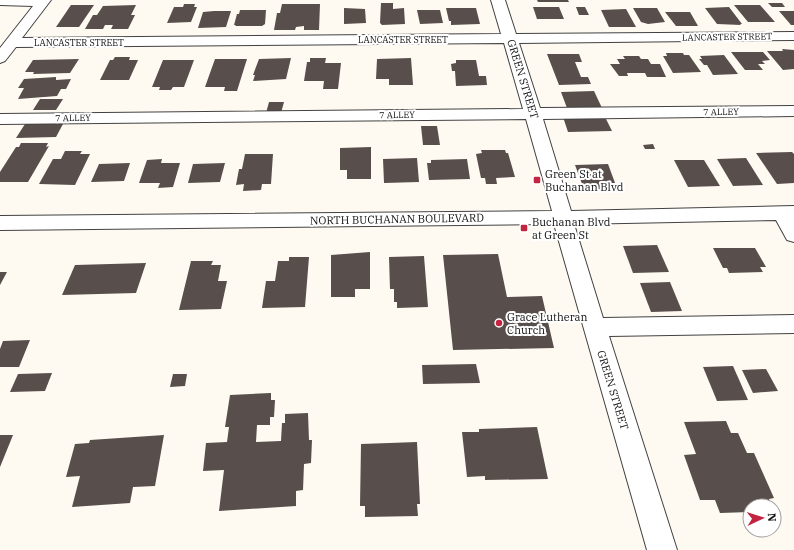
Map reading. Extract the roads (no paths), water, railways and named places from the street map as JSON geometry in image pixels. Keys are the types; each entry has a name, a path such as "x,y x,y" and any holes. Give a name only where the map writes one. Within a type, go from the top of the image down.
{"street":[{"name":"GREEN STREET","path":"498,0 563,217 567,237 662,550"},
{"path":"0,1 43,1"},
{"path":"0,58 43,1"},
{"name":"LANCASTER STREET","path":"11,43 510,40 794,36"},
{"name":"7 ALLEY","path":"0,119 794,111"},
{"path":"788,214 794,235"},
{"name":"NORTH BUCHANAN BOULEVARD","path":"0,223 788,214"},
{"path":"594,327 794,324"}],"place":[{"name":"Green St at Buchanan Blvd","path":"537,180"},
{"name":"Buchanan Blvd at Green St","path":"524,228"},
{"name":"Grace Lutheran Church","path":"499,323"}]}
